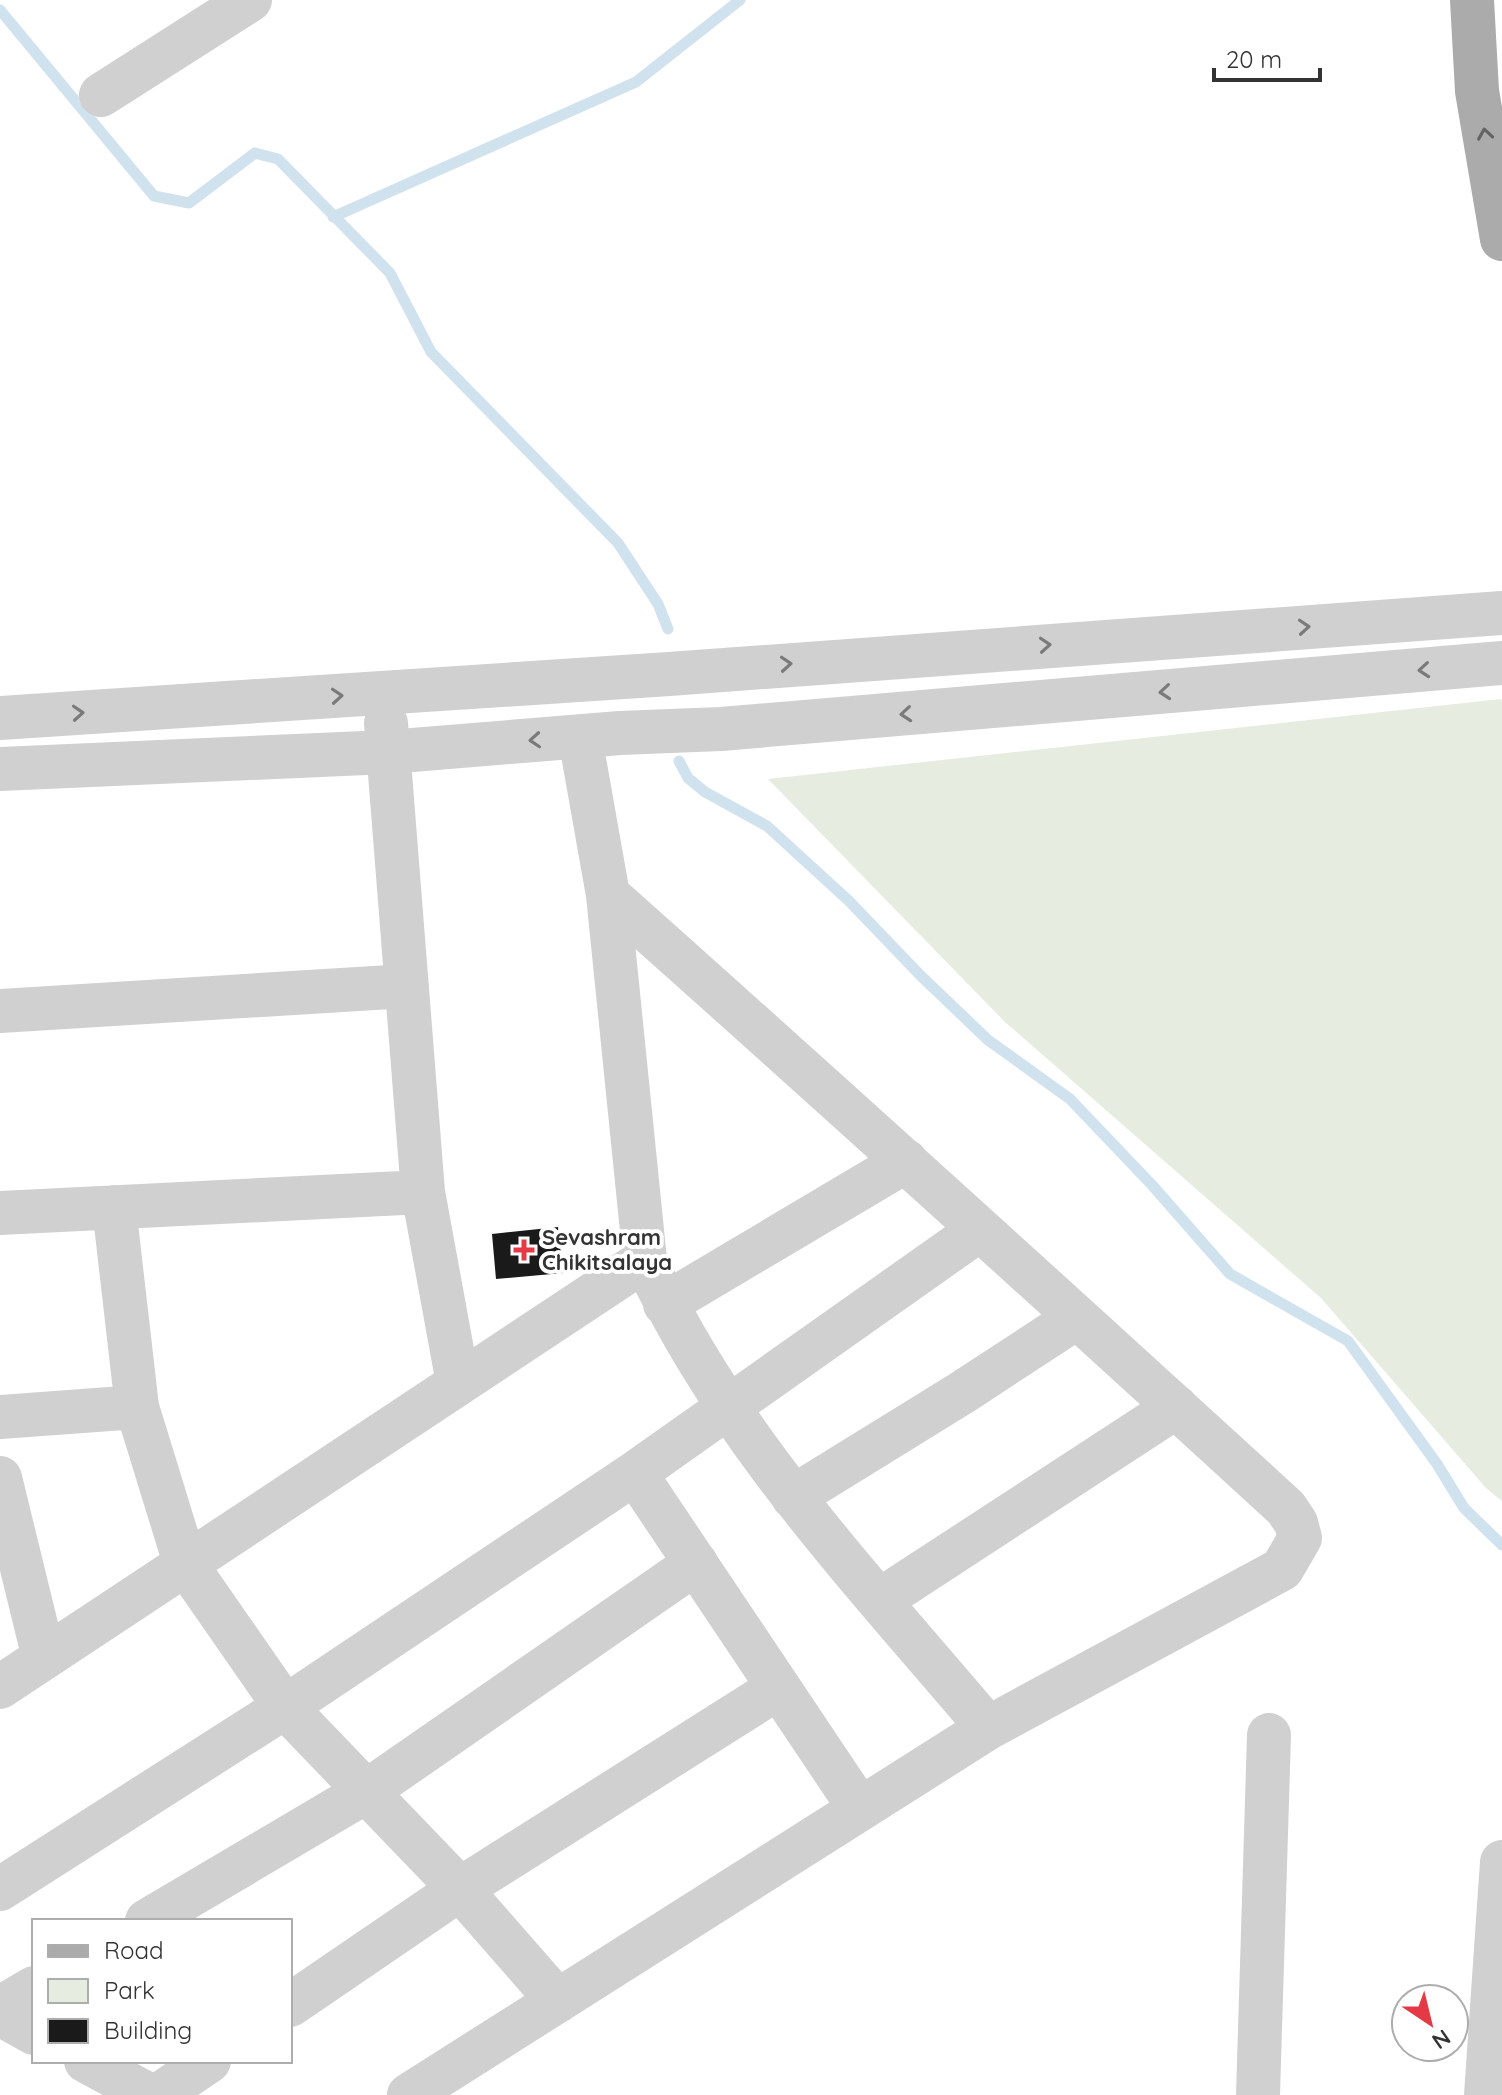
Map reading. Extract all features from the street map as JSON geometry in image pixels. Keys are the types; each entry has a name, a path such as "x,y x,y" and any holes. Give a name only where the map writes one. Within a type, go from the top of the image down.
{"main road":[{"path":"1472,0 1490,90 1502,239"}],"street":[{"path":"101,95 250,0"},
{"path":"0,718 669,674 1502,613"},
{"path":"0,769 388,752 620,733 673,732 1502,663"},
{"path":"669,674 673,732"},
{"path":"384,693 423,1192 458,1383"},
{"path":"580,737 608,895 645,1260 665,1304 728,1407 793,1497 988,1728"},
{"path":"409,2095 988,1728 1282,1569 1300,1538 1296,1523 1286,1508 906,1161 608,895"},
{"path":"0,1011 407,986"},
{"path":"665,1304 906,1161"},
{"path":"0,1213 423,1192"},
{"path":"114,1207 137,1407 185,1563 285,1707 460,1889 558,2001"},
{"path":"0,1889 285,1707 635,1473 979,1230"},
{"path":"0,1687 645,1260"},
{"path":"793,1497 1076,1318"},
{"path":"0,1417 137,1407"},
{"path":"880,1600 1176,1407"},
{"path":"635,1473 860,1809"},
{"path":"0,1478 44,1658"},
{"path":"150,1919 367,1791 696,1563"},
{"path":"292,2004 460,1889 778,1688"},
{"path":"1258,2095 1269,1735"},
{"path":"1486,2095 1502,1862"},
{"path":"0,2008 32,1989"},
{"path":"0,2014 32,2032"},
{"path":"90,2063 149,2095"},
{"path":"159,2095 206,2063"}],"green space":[{"path":"1501,699 1502,1501 1486,1488 1321,1298 1005,1022 768,779"}],"building":[{"path":"558,1227 563,1273 496,1279 492,1234"}],"waterway":[{"path":"333,217 636,82 740,0"},
{"path":"0,10 154,196 189,203 255,153 278,159 390,273 431,352 618,543 658,604 668,629"},
{"path":"679,761 688,778 705,792 767,826 849,901 988,1040 1070,1099 1152,1185 1230,1274 1348,1341 1437,1464 1464,1508 1502,1545"}],"place":[{"name":"Sevashram Chikitsalaya","path":"524,1250"}]}
